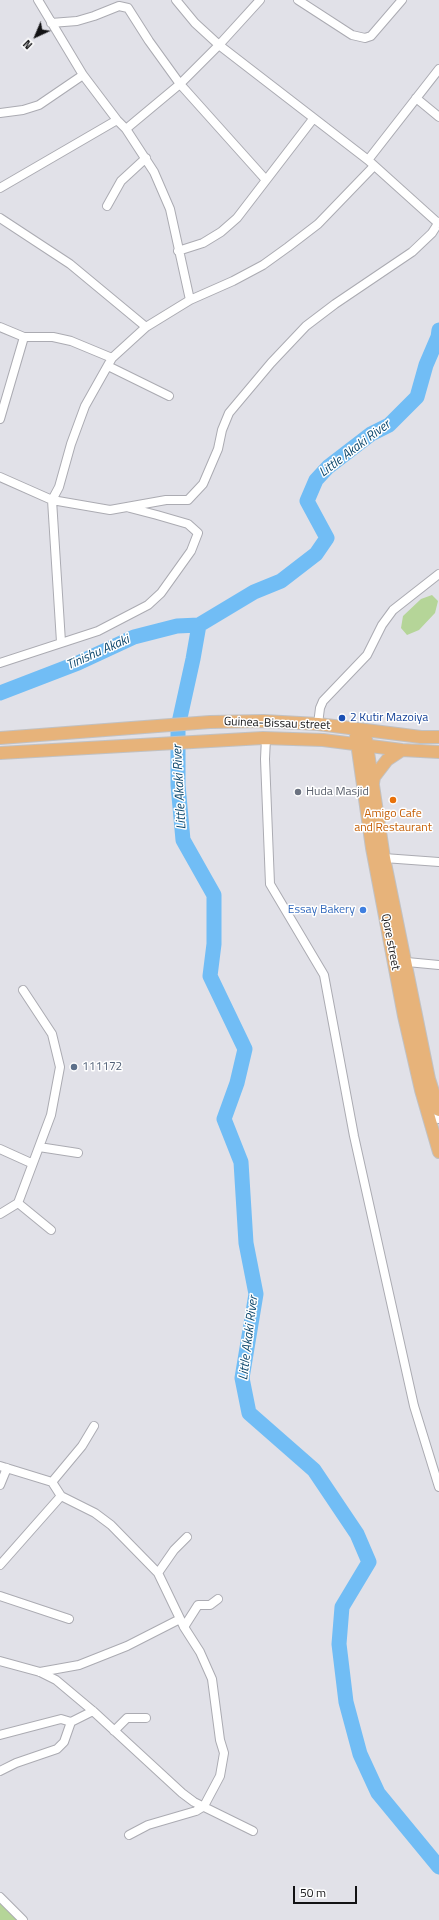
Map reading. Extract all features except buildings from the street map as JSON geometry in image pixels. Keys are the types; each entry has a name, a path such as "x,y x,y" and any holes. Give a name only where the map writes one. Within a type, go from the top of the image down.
{"main road":[{"name":"Guinea-Bissau street","path":"0,738 210,722 264,721 318,724 421,737 439,737"},
{"name":"Qore street","path":"360,729 362,745 362,774 372,848 404,1016 434,1118 439,1152"},
{"path":"0,753 266,738 311,739 402,750 439,752"},
{"path":"336,742 351,751 362,774"},
{"name":"Qore street","path":"362,745 373,788 384,858 407,962 429,1079 439,1110"},
{"path":"373,788 374,777 387,760 402,750"}],"street":[{"path":"38,0 83,74 117,120 126,129 154,172 170,209 178,251 190,300"},
{"path":"0,477 52,500 110,510 166,500 188,500 203,484 218,449 222,430 229,413 271,363 306,326 335,304 412,252 432,233 438,222 371,163 219,45 195,23 176,0"},
{"path":"126,129 180,84 219,45 260,0"},
{"path":"298,0 352,35 365,38 371,36 402,0"},
{"path":"51,23 77,21 120,6 128,8 149,41 180,84 266,180"},
{"path":"61,642 52,500 59,487 71,444 85,406 110,362 146,327 190,300 233,281 263,265 318,224 371,163 416,98 439,69"},
{"path":"1,110 23,110 39,105 83,74"},
{"path":"416,98 439,117"},
{"path":"178,251 203,243 221,232 237,218 313,119"},
{"path":"0,188 117,120"},
{"path":"107,206 121,181 146,158"},
{"path":"0,218 70,264 146,327"},
{"path":"0,327 24,337 53,337 71,341 169,396"},
{"path":"0,419 24,337"},
{"path":"0,663 61,642 78,639 98,631 148,605 172,580 191,551 198,533 188,524 158,514 127,508"},
{"path":"318,724 320,708 323,701 366,655 382,625 393,610 439,574"},
{"path":"266,738 265,759 270,884 324,975 354,1136 414,1406 439,1487"},
{"path":"384,858 439,862"},
{"path":"407,962 439,965"},
{"path":"0,1214 18,1203 31,1163 39,1147 50,1115 60,1067 52,1034 23,990"},
{"path":"39,1147 78,1152"},
{"path":"0,1149 31,1163"},
{"path":"18,1203 51,1230"},
{"path":"52,1482 82,1446 94,1426"},
{"path":"0,1485 4,1467 52,1482 61,1496 95,1513 111,1525 158,1574 182,1623 200,1652 212,1679 220,1740 224,1753 220,1776 204,1806 196,1811 148,1825 129,1835"},
{"path":"0,1566 61,1496"},
{"path":"158,1574 174,1550 187,1537"},
{"path":"0,1596 69,1618"},
{"path":"40,1672 79,1665 127,1646 182,1623 198,1606 210,1604 218,1599"},
{"path":"0,1661 40,1672 56,1680 93,1711 182,1793 194,1802 253,1831"},
{"path":"0,1771 16,1763 58,1749 64,1742 72,1722 93,1711"},
{"path":"114,1731 127,1718 146,1718"},
{"path":"0,1735 61,1719 72,1722"},
{"path":"0,1897 23,1920"}],"green space":[{"path":"432,595 438,601 435,613 419,630 407,635 401,628 403,616 421,599"},
{"path":"0,1901 17,1920 0,1920"}],"waterway":[{"name":"Little Akaki River","path":"0,693 78,663 134,637 177,626 199,625 254,592 281,581 316,554 327,538 307,501 316,480 328,467 371,434 389,425 417,397 426,365 438,337 439,330"},
{"name":"Little Akaki River","path":"199,625 178,727 178,785 183,840 214,895 214,944 210,976 245,1049 237,1083 224,1119 241,1162 246,1243 256,1294 242,1378 249,1413 314,1470 357,1534 369,1562 342,1607 339,1644 346,1702 360,1754 378,1793 439,1867"}],"place":[{"name":"2 Kutir Mazoiya","path":"342,718"},
{"name":"Huda Masjid","path":"298,792"},
{"name":"Amigo Cafe and Restaurant","path":"393,800"},
{"name":"Essay Bakery","path":"363,910"},
{"name":"111172","path":"74,1067"}],"water label":[{"name":"Tinishu Akaki","path":"98,653"}]}
